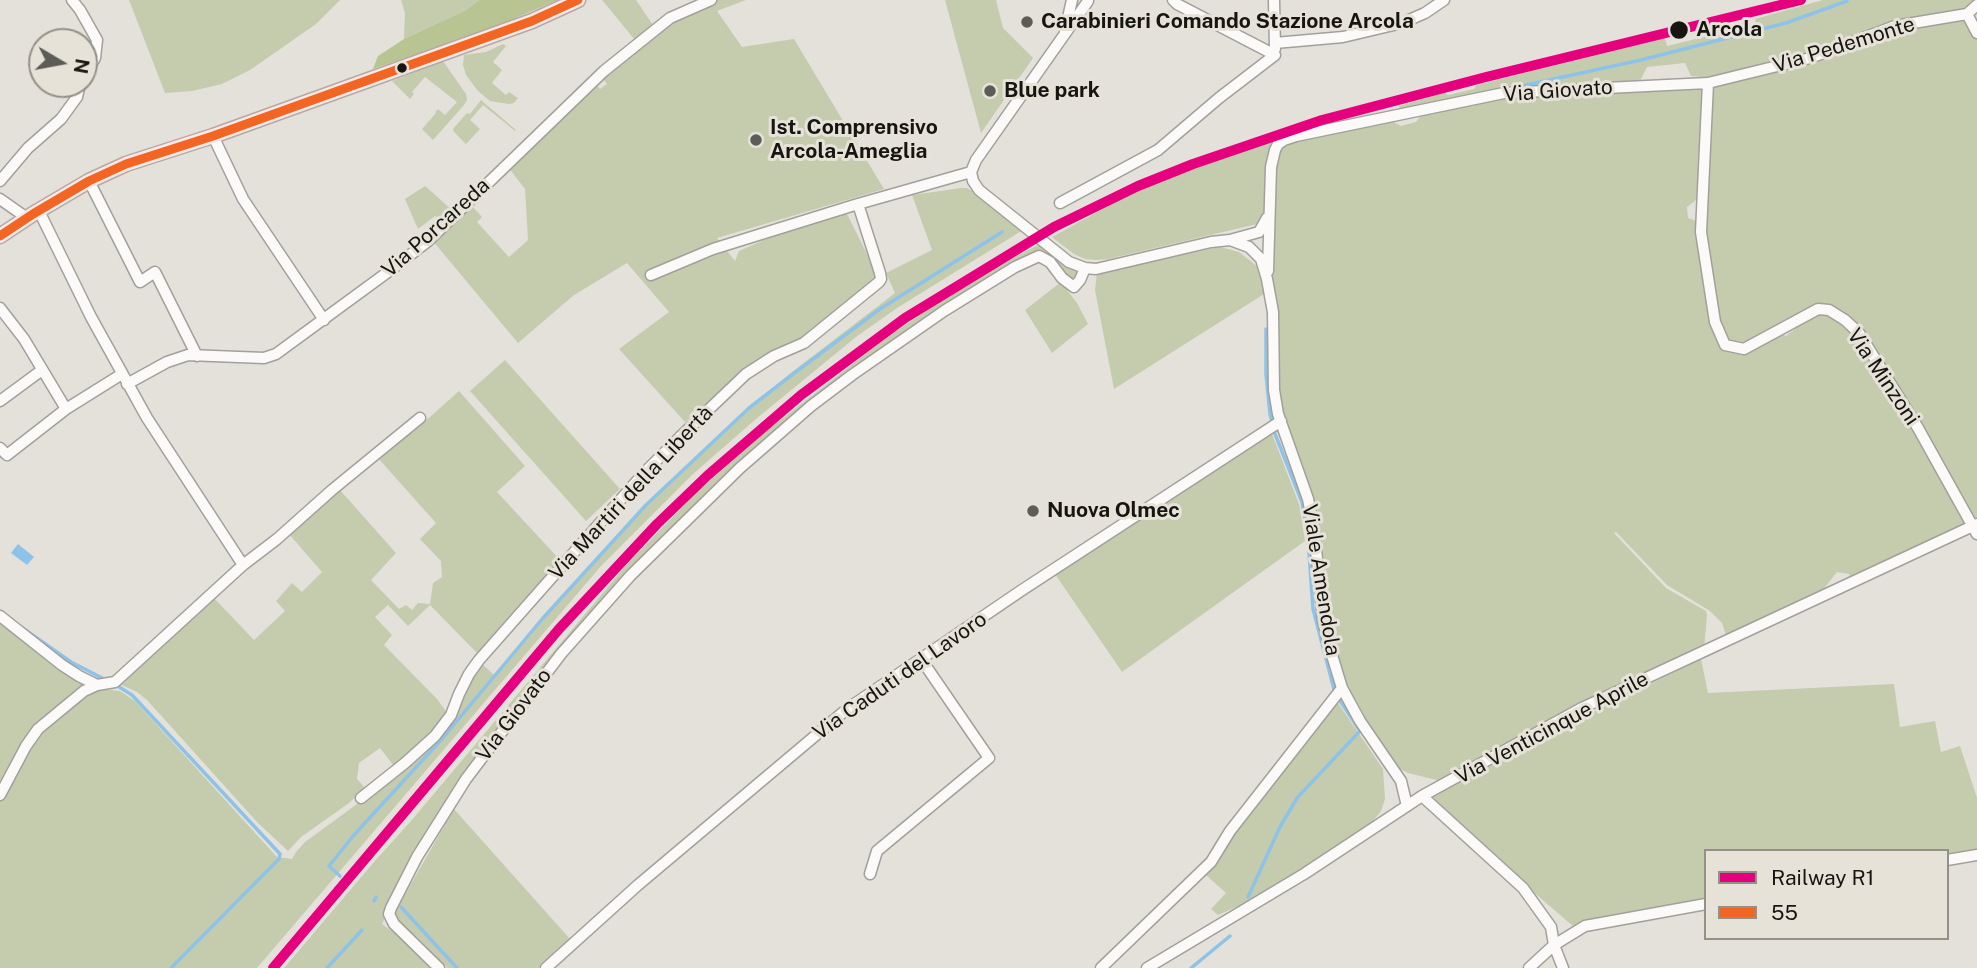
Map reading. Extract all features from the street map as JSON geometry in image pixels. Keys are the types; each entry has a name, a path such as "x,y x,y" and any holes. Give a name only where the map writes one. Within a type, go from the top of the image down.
{"main road":[{"path":"0,236 89,181 127,164 213,136 532,21 578,0"}],"street":[{"path":"72,0 90,28"},
{"name":"Via Porcareda","path":"0,448 8,455 66,409 124,379 167,362 188,355 264,358 276,354 428,241 613,64 670,18 711,0"},
{"path":"1065,31 1073,0 1083,3 1089,1"},
{"path":"1173,0 1276,55"},
{"path":"1274,0 1276,55"},
{"path":"1275,43 1343,37 1402,23 1425,13 1444,0"},
{"path":"1089,1 1075,22 1065,31 976,160 971,172 979,190 1069,261 1085,268 1096,269 1259,232 1268,216"},
{"path":"1977,5 1967,14 1977,33"},
{"name":"Via Pedemonte","path":"1707,83 1810,58 1895,26 1967,14"},
{"path":"1060,203 1158,150 1219,98 1276,55"},
{"name":"Via Giovato","path":"1268,279 1271,167 1278,144 1296,136 1504,93 1707,83"},
{"name":"Via Minzoni","path":"1707,83 1701,232 1715,322 1725,345 1744,349 1818,309 1829,310 1845,320 1859,333 1976,528"},
{"path":"0,181 28,148 61,119 76,98"},
{"path":"213,136 243,199 324,320"},
{"path":"651,275 713,249 971,172"},
{"path":"89,181 139,282 155,272 197,356"},
{"path":"0,199 33,214 124,379 243,565"},
{"name":"Via Martiri della Libertà","path":"361,797 435,736 451,715 464,684 479,660 635,483 681,436 746,374 774,356 804,342 878,284 880,273 858,204"},
{"name":"Viale Amendola","path":"1230,240 1249,247 1261,258 1268,279 1273,312 1274,390 1279,422 1308,499 1314,529 1323,620 1340,690 1401,782 1408,806"},
{"name":"Via Giovato","path":"439,968 394,924 389,914 391,908 417,857 466,779 561,654 631,575 740,468 792,422 852,374 944,311 1015,267 1039,256 1050,262 1062,278 1074,287 1085,268"},
{"path":"0,308 24,340 66,409"},
{"path":"0,401 42,370"},
{"path":"0,794 38,729 84,691 97,685 115,682 243,565 420,418"},
{"name":"Via Caduti del Lavoro","path":"546,968 638,885 847,709 1279,422"},
{"name":"Via Venticinque Aprile","path":"1147,968 1304,874 1422,796 1582,708 1976,528"},
{"path":"0,616 79,676 97,685"},
{"path":"870,874 877,851 989,758 921,659"},
{"path":"1101,968 1211,862 1230,831 1340,690"},
{"path":"1422,796 1522,888 1551,927 1554,945 1563,968"},
{"path":"1949,860 1977,855"},
{"path":"1529,968 1554,945 1585,926 1704,904"}],"green space":[{"path":"129,0 340,0 316,24 250,70 222,84 192,91 165,93"},
{"path":"401,0 479,0 466,10 404,39 405,13"},
{"path":"479,0 558,0 492,28 373,69 378,56 404,39 466,10"},
{"path":"602,0 636,0 653,25 635,40"},
{"path":"717,0 746,0 717,11 742,47 794,39 884,189 717,238 735,261 739,251 771,237 846,212 878,276 836,315 743,372 685,422 619,349 669,312 627,263 574,295 518,343 432,240 472,206 482,217 477,222 509,257 528,240 525,189 508,167 595,83 600,89 607,84 602,77 641,48 671,20"},
{"name":"Blue park","path":"945,0 996,0 1003,28 1033,58 981,133"},
{"path":"1823,0 1977,0 1965,11 1809,55 1713,78 1691,76 1685,63 1647,67 1639,83 1571,87 1401,112 1399,106 1444,93 1448,95 1474,89 1477,85 1665,38 1667,46 1756,24 1755,19"},
{"path":"1966,16 1977,37 1975,523 1860,332 1830,308 1744,348 1726,343 1716,322 1702,232 1709,84 1896,28"},
{"path":"503,44 506,46 493,62 502,70 492,83 506,95 509,92 518,98 509,104 490,101 478,91 466,75 463,65 464,55 486,52"},
{"path":"443,61 466,94 467,100 433,140 422,129 438,109 445,115 457,102 425,77 412,92 414,94 410,99 392,81"},
{"path":"1706,84 1702,195 1687,207 1688,218 1699,222 1724,346 1744,351 1777,333 1786,336 1794,330 1795,322 1807,315 1829,311 1858,334 1971,525 1852,581 1849,574 1837,572 1818,596 1727,638 1722,623 1710,611 1667,585 1616,532 1614,533 1666,588 1706,611 1704,649 1445,782 1408,773 1392,765 1343,688 1330,642 1316,529 1280,414 1269,279 1272,168 1279,145 1388,119 1401,126 1416,122 1424,111 1504,95"},
{"path":"481,100 516,130 483,105 470,120 480,129 466,144 453,129"},
{"path":"1272,142 1265,179 1266,210 1257,224 1095,260 1074,254 1052,237 1148,187 1203,164"},
{"path":"425,186 451,209 441,221 435,216 418,229 405,199"},
{"path":"961,188 975,193 1023,230 897,308 856,337 693,474 601,566 257,968 0,968 0,620 102,689 120,691 135,701 277,857 292,859 305,842 400,771 459,699 481,663 494,675 646,505 749,408 895,293 886,273 932,250 912,195"},
{"path":"1038,245 1054,254 1079,276 1071,282 1039,254 810,404 559,652 406,872 382,924 414,947 434,968 284,968 628,563 698,491 769,429 885,339 942,300"},
{"path":"1220,247 1239,252 1258,267 1264,294 1114,389 1095,290 1097,273"},
{"path":"1061,282 1077,303 1088,324 1052,353 1025,310"},
{"path":"505,360 620,489 586,521 470,391"},
{"path":"459,391 525,466 497,492 561,561 480,656 430,605 408,626 388,605 375,617 392,635 384,645 437,699 448,714 436,729 394,766 380,748 359,763 357,779 365,788 349,803 301,837 288,851 257,822 147,700 115,682 211,595 254,640 285,611 276,601 292,583 302,592 322,572 289,534 339,489 396,553 371,580 399,609 406,605 412,610 418,603 430,604 433,583 442,577 441,561 420,539 436,523 378,458"},
{"path":"1272,434 1299,504 1305,541 1122,672 1055,574"},
{"path":"1701,659 1708,693 1894,684 1900,727 1935,721 1941,752 1960,746 1977,798 1977,849 1949,855 1949,849 1704,849 1704,907 1581,933 1422,796"},
{"path":"1336,700 1383,769 1385,799 1381,811 1373,821 1327,855 1257,898 1218,915 1211,909 1226,893 1206,875 1232,832"},
{"path":"454,809 570,939 539,968 447,968 396,919 396,910"}],"water":[{"path":"18,544 34,557 27,565 11,553"}],"waterway":[{"path":"1517,87 1641,60 1786,23 1847,1"},
{"path":"340,876 329,866 354,835 441,740 543,618 646,505 749,408 793,374 880,309 1002,232"},
{"path":"1248,897 1280,827 1297,798 1360,731 1335,693 1313,609 1308,539 1302,502 1275,434 1270,414 1266,374 1266,329"},
{"path":"24,629 71,662 106,680"},
{"path":"116,685 132,695 280,854 279,859 171,968"},
{"path":"374,901 376,897"},
{"path":"401,907 457,968"},
{"path":"327,968 362,930"},
{"path":"1191,968 1230,936"}],"rail line":[{"name":"R1","path":"273,968 559,629 657,524 708,475 801,395 905,318 1054,227 1138,186 1193,164 1322,120 1801,0"}],"transit line":[{"name":"55","path":"0,236 89,181 126,164 213,136 532,21 578,0"}],"place":[{"name":"Carabinieri Comando Stazione Arcola","path":"1027,22"},
{"name":"Arcola","path":"1679,30"},
{"name":"Blue park","path":"990,91"},
{"name":"Ist. Comprensivo Arcola-Ameglia","path":"756,140"},
{"name":"Nuova Olmec","path":"1033,511"}]}
